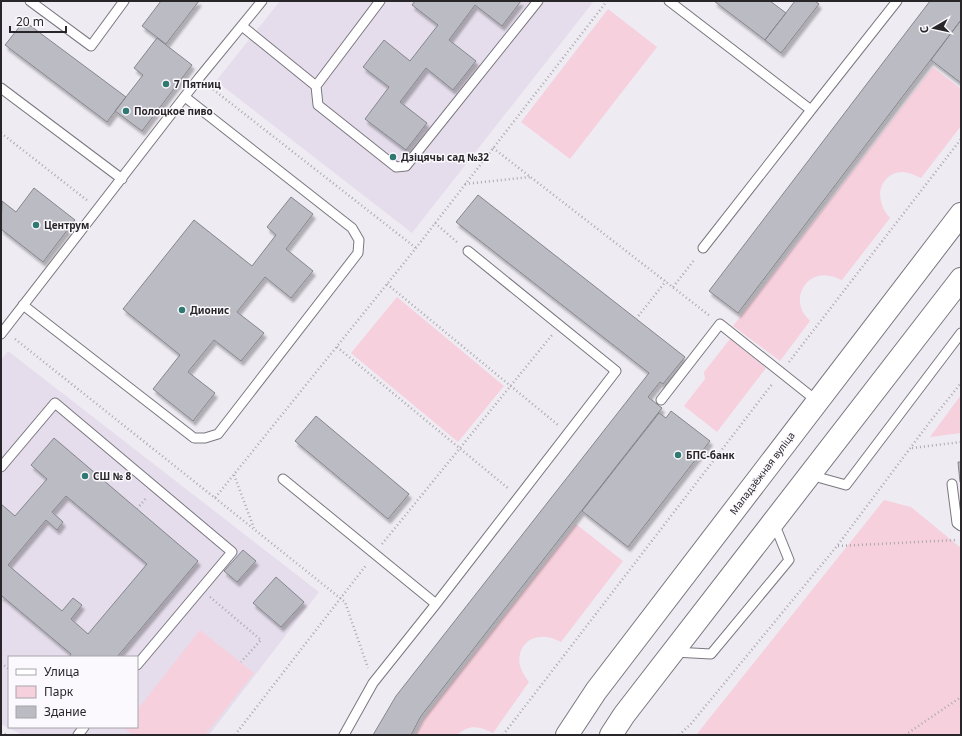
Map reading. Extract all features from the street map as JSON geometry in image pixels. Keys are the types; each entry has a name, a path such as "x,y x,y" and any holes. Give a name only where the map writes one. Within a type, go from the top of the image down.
{"main road":[{"name":"Маладзёжная вуліца","path":"567,735 596,691 961,214"},
{"path":"611,735 624,715 672,652 961,279"}],"lane":[{"path":"30,1 91,46 124,1"},
{"path":"1,334 199,78 262,1"},
{"path":"380,1 316,86 318,106 396,167 406,166 538,1"},
{"path":"669,1 811,110"},
{"path":"702,248 897,1"},
{"path":"242,26 316,86"},
{"path":"1,88 122,179"},
{"path":"23,305 194,438 205,438 218,434 358,253 359,240 352,228 185,97"},
{"path":"344,735 373,683 616,371 468,251"},
{"path":"661,400 720,324 817,401"},
{"path":"809,475 846,485 961,333"},
{"path":"1,467 55,403 232,552 138,663"},
{"path":"283,479 436,604"},
{"path":"952,484 956,523 961,526"},
{"path":"672,652 711,654 789,560 774,520"}],"path":[{"path":"199,78 416,248"},
{"path":"1,133 98,208"},
{"path":"503,735 961,139"},
{"path":"493,148 720,324"},
{"path":"465,184 530,177"},
{"path":"435,223 468,251"},
{"path":"673,287 702,248"},
{"path":"636,319 666,281"},
{"path":"387,284 568,434"},
{"path":"235,735 374,554 560,325"},
{"path":"337,347 519,497"},
{"path":"679,735 690,725 837,546 929,423 961,383"},
{"path":"911,448 961,442"},
{"path":"234,475 254,529"},
{"path":"216,498 345,602 373,683"},
{"path":"837,546 961,540"},
{"path":"201,589 260,640 242,662"},
{"path":"905,735 961,698"},
{"path":"1,732 7,735"}],"shaded area":[{"name":"Дзіцячы сад №32","path":"280,1 594,1 412,233 216,81"},
{"name":"СШ № 8","path":"8,351 319,592 209,735 22,735 9,728 138,728 138,656 8,656 8,728 1,724 1,360"}],"green space":[{"path":"608,9 657,47 570,159 521,122"},
{"path":"933,67 961,89 961,126 921,178 904,172 898,172 888,177 882,185 880,196 883,208 890,218 842,280 832,276 822,275 815,277 804,286 800,299 801,307 804,314 810,321 780,361 733,326"},
{"path":"397,297 504,386 458,442 351,353"},
{"path":"730,339 766,368 717,432 684,406 705,379 704,372"},
{"path":"961,395 961,433 930,437"},
{"path":"884,500 911,507 961,548 961,735 696,735"},
{"path":"576,524 623,561 561,642 551,638 540,637 526,643 521,651 519,661 523,673 529,682 493,733 474,727 461,731 457,735 415,735 424,718"},
{"path":"200,630 254,673 205,735 133,735 124,728 138,728 138,709"}],"building":[{"path":"161,1 199,1 166,44 142,26"},
{"path":"415,1 521,1 502,26 475,5 449,40 476,61 453,90 426,68 400,102 427,123 406,150 365,119 389,87 363,67 384,40 410,61 438,25 412,5"},
{"path":"714,1 770,1 786,13 765,40"},
{"path":"795,1 815,1 819,4 781,53 765,40"},
{"path":"930,1 961,1 961,20 738,313 709,291"},
{"path":"961,20 961,83 931,60"},
{"path":"24,21 126,97 107,122 5,45"},
{"path":"157,38 192,65 142,131 115,111 143,75 134,68"},
{"name":"Центрум","path":"34,188 75,220 43,262 1,229 2,201 16,212"},
{"path":"478,195 685,357 663,384 660,382 648,397 662,408 421,716 411,735 373,735 396,696 649,373 456,222"},
{"name":"Дионис","path":"291,197 313,214 286,249 313,271 291,298 265,277 237,312 264,333 241,361 214,340 188,372 215,393 193,421 153,389 180,355 123,309 194,220 252,266 276,235 267,227"},
{"path":"671,411 710,441 628,547 582,511 659,413 666,418"},
{"path":"316,416 409,494 388,519 295,441"},
{"path":"54,438 198,561 118,656 70,656 71,654 2,596 1,597 1,504 15,516 47,479 31,465","holes":["66,496 147,564 88,634 71,619 82,605 73,598 62,611 8,565 46,520 57,530 63,522 52,512"]},
{"path":"958,462 961,462 961,482 960,482"},
{"path":"243,550 256,561 237,582 224,571"},
{"path":"276,577 304,602 281,627 253,603"}],"place":[{"name":"7 Пятниц","path":"166,84"},
{"name":"Полоцкое пиво","path":"126,111"},
{"name":"Дзіцячы сад №32","path":"393,157"},
{"name":"Центрум","path":"36,225"},
{"name":"Дионис","path":"182,310"},
{"name":"БПС-банк","path":"678,455"},
{"name":"СШ № 8","path":"85,476"}]}
